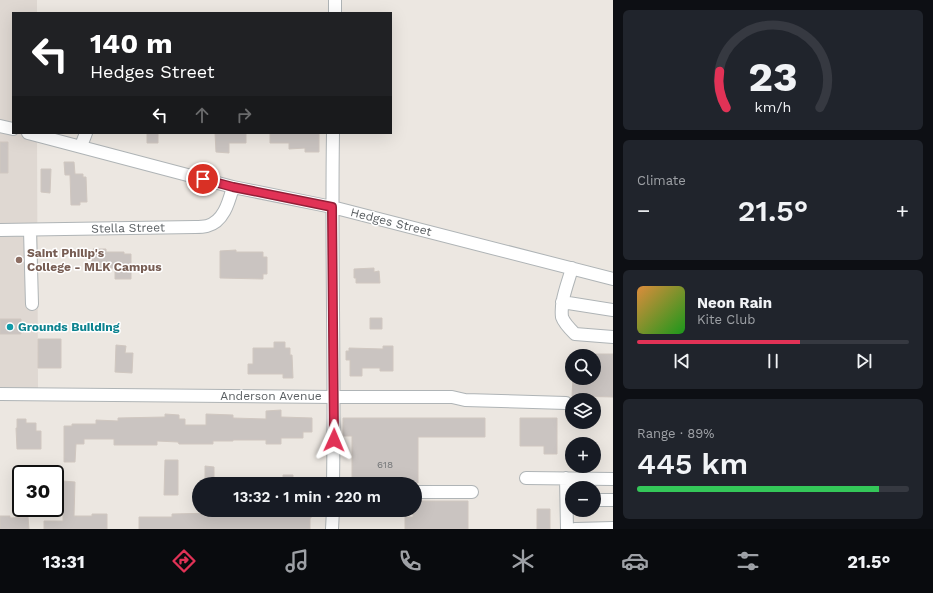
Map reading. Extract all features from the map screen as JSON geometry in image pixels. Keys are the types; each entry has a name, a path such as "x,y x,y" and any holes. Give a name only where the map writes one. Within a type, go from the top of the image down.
{"street":[{"path":"335,0 335,12"},
{"path":"0,126 12,129"},
{"name":"Hedges Street","path":"32,134 233,187 332,207 613,279"},
{"path":"81,146 86,134"},
{"path":"333,134 333,477"},
{"name":"Stella Street","path":"0,230 209,226 219,219 227,206 233,187"},
{"path":"30,230 32,304"},
{"path":"572,268 562,302 562,318 571,331 575,334 613,337"},
{"path":"562,302 613,310"},
{"name":"Anderson Avenue","path":"0,394 452,397 465,400 565,403"},
{"path":"526,478 613,479"},
{"path":"422,492 472,492"},
{"path":"601,500 613,500"},
{"path":"332,517 332,529"},
{"path":"567,529 568,517"},
{"path":"575,529 613,528"}],"shaded area":[{"name":"Saint Philip's College - MLK Campus","path":"0,0 37,0 37,12 12,12 12,134 37,134 38,388 0,387"}],"building":[{"path":"147,134 158,134 158,143 147,143"},
{"path":"215,134 246,134 246,143 229,143 229,153 216,152"},
{"path":"270,134 319,134 319,152 305,152 305,148 289,149 289,143 270,143"},
{"path":"0,142 8,142 8,173 0,173"},
{"path":"64,162 74,162 75,174 83,174 83,177 86,177 87,202 80,202 80,205 71,205 70,175 65,175"},
{"path":"41,169 51,169 50,193 41,192"},
{"path":"93,249 106,249 106,252 124,252 124,254 131,254 131,279 115,279 115,268 91,268"},
{"path":"236,250 236,252 263,252 263,257 267,257 267,274 263,274 263,279 220,278 220,251"},
{"path":"374,268 374,272 379,271 380,283 356,283 356,278 354,278 354,269"},
{"path":"370,318 382,318 382,329 370,329"},
{"name":"Grounds Building","path":"0,319 21,319 21,334 0,334"},
{"path":"38,339 61,339 61,368 38,368"},
{"path":"274,342 285,342 285,348 290,348 290,355 292,355 293,378 283,378 283,374 248,374 248,364 253,364 253,348 274,348"},
{"path":"116,345 126,346 125,353 133,353 132,373 115,372"},
{"path":"383,346 393,346 393,371 380,371 380,368 362,368 362,376 350,376 350,360 346,360 346,351 349,351 349,348 383,349"},
{"path":"601,354 613,354 613,397 601,397 601,393 572,393 573,385 601,385"},
{"path":"281,410 281,417 312,418 312,432 303,432 303,438 281,438 281,444 266,444 266,440 233,440 213,441 213,444 179,444 178,442 157,441 157,445 114,445 114,439 84,439 84,444 76,444 75,462 64,462 64,426 72,426 72,424 96,424 96,420 118,421 118,418 165,417 165,414 179,415 179,419 185,419 185,425 206,425 206,414 233,415 233,418 266,419 266,411"},
{"path":"343,418 485,418 485,437 418,437 418,477 352,477 352,436 343,436"},
{"path":"520,418 557,418 557,454 544,454 544,446 520,446"},
{"path":"17,419 26,419 26,423 36,423 36,431 41,431 41,449 17,449"},
{"path":"165,460 178,460 178,495 164,495"},
{"path":"205,466 214,467 214,477 205,477"},
{"path":"283,475 293,475 293,477 283,477"},
{"path":"64,481 75,482 74,516 107,514 107,529 44,529 44,521 63,521"},
{"path":"422,501 468,501 468,529 405,529 405,517 422,517"},
{"path":"537,509 550,509 550,529 537,529"},
{"path":"172,514 192,514 192,517 311,518 310,529 139,529 139,517 172,517"},
{"path":"0,516 10,516 10,518 28,517 29,529 0,529"}],"place":[{"name":"Saint Philip's College - MLK Campus","path":"19,260"},
{"name":"Grounds Building","path":"10,327"}],"route":[{"path":"203,179 233,187 332,207 334,440"}]}
